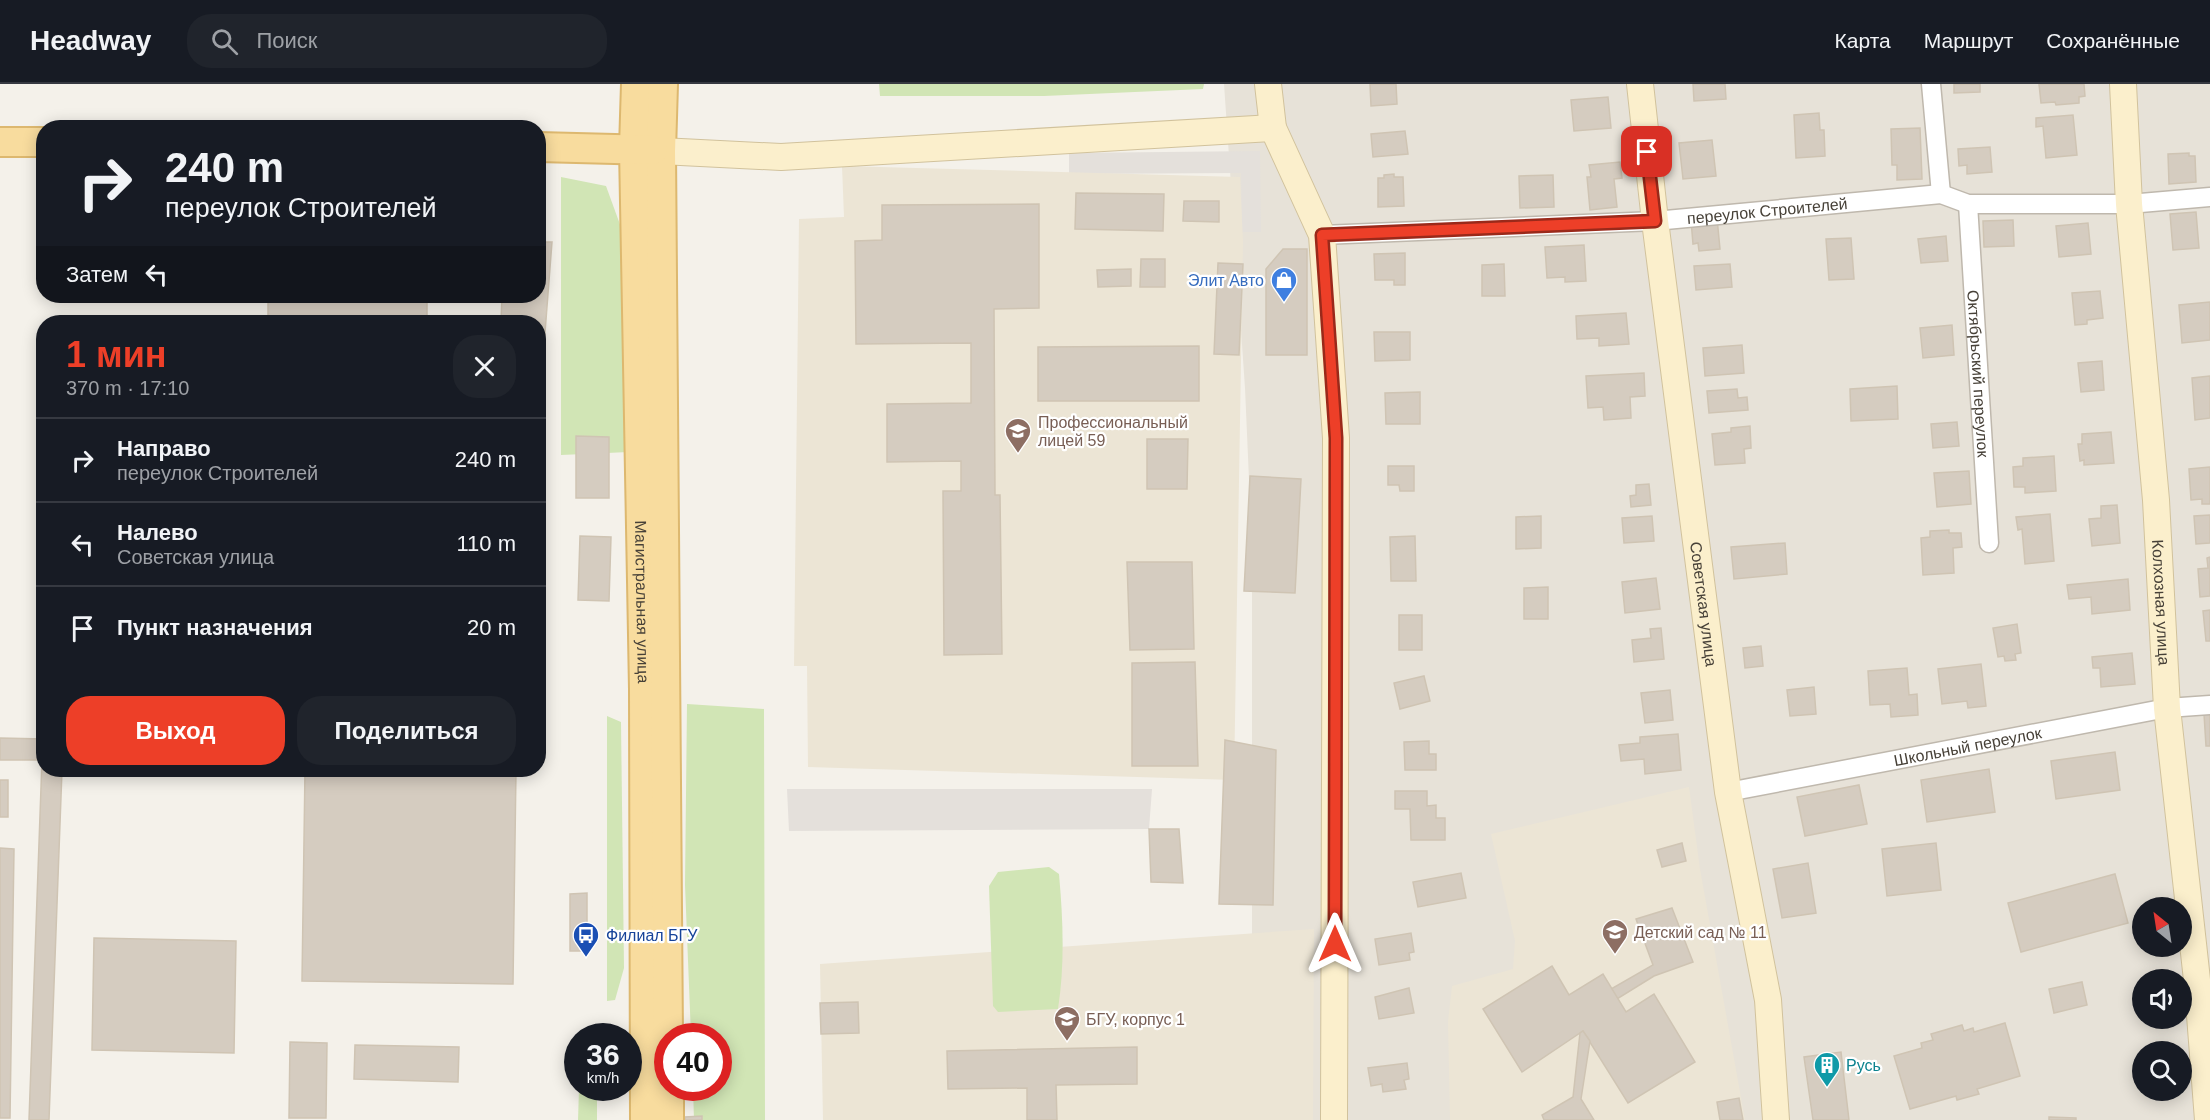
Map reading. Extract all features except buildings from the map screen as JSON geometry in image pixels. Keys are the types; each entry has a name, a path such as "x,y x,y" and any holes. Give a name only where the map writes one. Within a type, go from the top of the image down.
{"main road":[{"name":"Магистральная улица","path":"636,84 648,150 668,1023"},
{"name":"Магистральная улица","path":"645,1120 644,689 648,150 663,84"},
{"path":"0,142 36,142"},
{"path":"546,147 648,150"},
{"path":"669,1101 669,1120"}],"street":[{"path":"1268,84 1273,128 1322,235 1336,438 1334,1120"},
{"name":"Советская улица","path":"1640,84 1655,221 1728,792 1768,1000 1776,1120"},
{"path":"1931,84 1941,194"},
{"name":"Колхозная улица","path":"2123,84 2129,204 2156,500 2167,708 2198,989 2208,1120"},
{"path":"648,150 782,157 1273,128"},
{"name":"переулок Строителей","path":"1322,235 1655,221 1941,194 1968,204 2129,204 2210,197"},
{"name":"Октябрьский переулок","path":"1968,204 1989,543"},
{"name":"Школьный переулок","path":"1728,792 2167,708 2210,705"}],"shaded area":[{"path":"1224,84 2210,84 2210,1120 1252,1120 1252,548 1245,388"},
{"path":"1260,151 1261,232 1242,232 1241,173 1069,174 1069,153"},
{"name":"Профессиональный лицей 59","path":"842,166 1240,177 1243,242 1234,780 808,767 807,666 794,666 799,219 844,217"},
{"name":"Детский сад № 11","path":"1689,787 1700,869 1745,1120 1450,1120 1448,1022 1452,986 1513,969 1515,941 1491,834"},
{"path":"787,789 1152,789 1149,829 789,831"},
{"name":"БГУ, корпус 1","path":"1314,929 1313,1120 823,1120 820,964"}],"green space":[{"path":"879,84 1204,84 1203,89 1044,96 880,96"},
{"path":"561,177 606,186 626,241 629,452 561,455"},
{"path":"687,704 764,709 765,1120 694,1120 693,1101 732,1101 732,1023 690,1023 685,885"},
{"path":"607,716 621,722 624,968 615,1000 607,1001"},
{"path":"1049,867 1059,874 1062,908 1063,942 1058,1009 998,1012 993,1006 989,886 998,872"},
{"path":"579,1101 597,1101 597,1120 578,1120"}],"place":[{"name":"Элит Авто","path":"1284,303"},
{"name":"Профессиональный лицей 59","path":"1018,454"},
{"name":"Детский сад № 11","path":"1615,955"},
{"name":"Филиал БГУ","path":"586,958"},
{"name":"БГУ, корпус 1","path":"1067,1042"},
{"name":"Русь","path":"1827,1088"}],"route":[{"path":"1335,944 1336,438 1322,235 1655,221 1647,152"}]}
